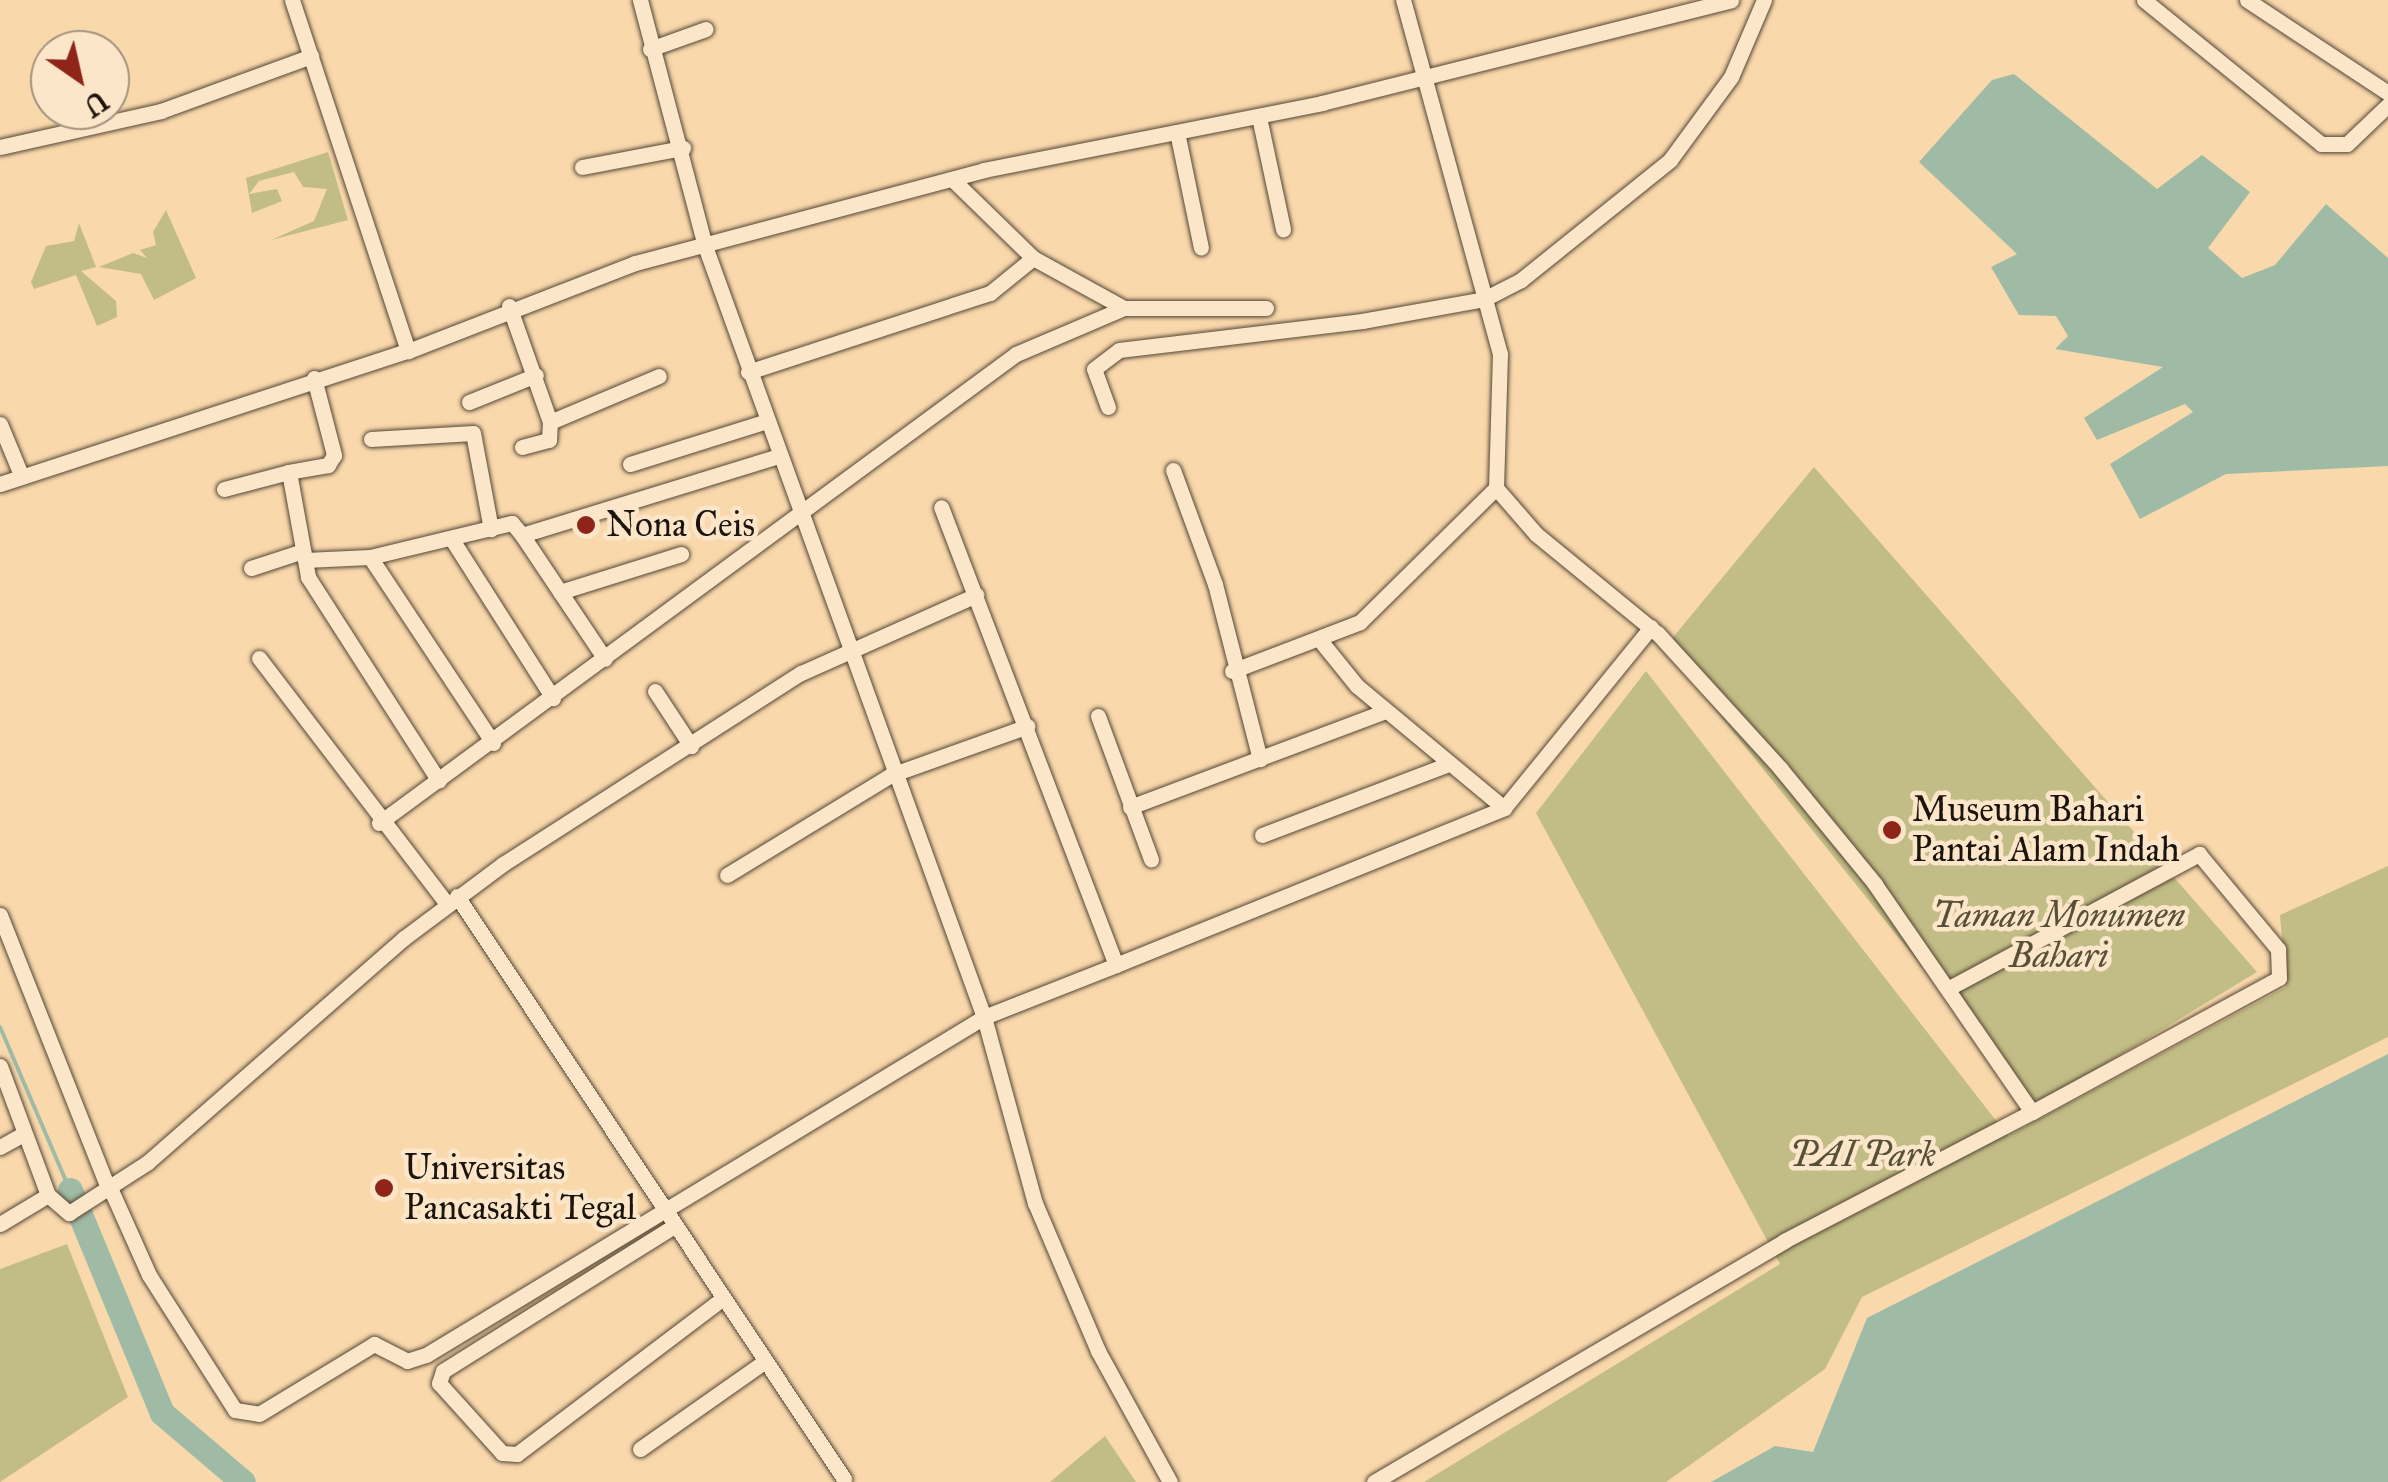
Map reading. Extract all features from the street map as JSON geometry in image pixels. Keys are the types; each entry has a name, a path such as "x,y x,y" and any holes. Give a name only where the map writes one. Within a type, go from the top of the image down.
{"street":[{"path":"292,0 408,351"},
{"path":"640,0 650,49 683,148 705,246 778,456 854,643 890,776 984,1017 1035,1202 1098,1351 1170,1482"},
{"path":"1232,671 1323,644 1367,618 1496,488 1501,368 1403,0"},
{"path":"0,484 314,378 408,351 509,306 705,246 952,179 1259,117 1422,73 1731,0"},
{"path":"1108,407 1094,368 1150,341 1274,333 1484,299 1548,262 1670,160 1731,77 1764,0"},
{"path":"2144,0 2321,144 2347,144 2388,104"},
{"path":"2247,0 2388,93"},
{"path":"650,49 706,30"},
{"path":"0,147 161,111 311,56"},
{"path":"1259,117 1283,228"},
{"path":"1176,132 1200,248"},
{"path":"582,167 683,148"},
{"path":"952,179 1033,258 1124,308"},
{"path":"748,372 990,293 1033,258"},
{"path":"509,306 550,422 550,440 522,448"},
{"path":"378,824 1016,354 1124,308 1266,308"},
{"path":"469,402 536,375"},
{"path":"550,422 660,376"},
{"path":"224,489 328,465 334,455 314,378"},
{"path":"630,464 767,421"},
{"path":"0,424 22,477"},
{"path":"371,439 473,433 491,529"},
{"path":"522,535 778,456"},
{"path":"1174,470 1215,584 1232,671 1260,759"},
{"path":"289,472 316,601 439,781"},
{"path":"1496,488 1536,534 1651,628 1834,832 1949,988 2032,1112"},
{"path":"941,506 1116,965"},
{"path":"251,568 304,556 370,557 512,523 605,659"},
{"path":"452,538 553,698"},
{"path":"560,592 681,554"},
{"path":"370,557 492,743"},
{"path":"0,1069 48,1195 69,1213 110,1190 452,900 854,643 976,595"},
{"path":"0,915 110,1190 150,1275 234,1410 248,1415 374,1344 407,1361 426,1355 662,1206 984,1017 1504,808 1651,628"},
{"path":"1323,644 1386,711 1446,765 1504,808"},
{"path":"258,658 378,824 452,900 662,1206 719,1301 844,1479"},
{"path":"655,690 691,746"},
{"path":"1130,807 1386,711"},
{"path":"1098,716 1150,860"},
{"path":"727,875 890,776 1028,726"},
{"path":"1262,835 1446,765"},
{"path":"1374,1482 1784,1242 2279,978 2278,949 2199,854 1949,988"},
{"path":"0,1147 23,1134"},
{"path":"0,1224 48,1195"},
{"path":"674,1226 443,1371 439,1383 502,1452 517,1454 719,1301"},
{"path":"640,1449 764,1362"}],"green space":[{"path":"328,152 348,220 271,240 314,221 327,189 303,187 294,172 259,181 249,194 277,189 282,201 252,213 246,178"},
{"path":"166,210 196,278 154,300 141,274 99,267 133,253 147,258 140,250 156,245 153,232"},
{"path":"79,223 96,267 81,271 116,301 117,317 97,326 76,275 34,289 31,282 46,246 74,241"},
{"name":"Taman Monumen Bahari","path":"1814,467 2257,972 2046,1100 2030,1101 1665,647"},
{"name":"PAI Park","path":"1646,671 2008,1136 2286,987 2280,915 2388,866 2388,1037 1862,1297 1825,1369 1666,1482 1424,1482 1780,1264 1536,813"},
{"path":"67,1244 128,1397 0,1482 0,1269"},
{"path":"1105,1436 1136,1482 1050,1482"}],"shaded area":[{"path":"2014,74 2157,189 2202,155 2250,192 2208,248 2242,278 2275,265 2326,204 2388,258 2388,466 2226,474 2140,519 2110,464 2193,412 2185,404 2097,440 2084,418 2163,367 2055,349 2068,336 2056,316 2019,315 1991,267 2017,254 1919,162 1992,80"},
{"path":"2388,1054 2388,1482 1711,1482 1775,1446 1813,1452 1867,1318"}],"waterway":[{"path":"0,1027 70,1190"},
{"path":"70,1190 162,1413 243,1482"}],"place":[{"name":"Nona Ceis","path":"586,525"},
{"name":"Museum Bahari Pantai Alam Indah","path":"1892,830"},
{"name":"Universitas Pancasakti Tegal","path":"384,1188"}]}
